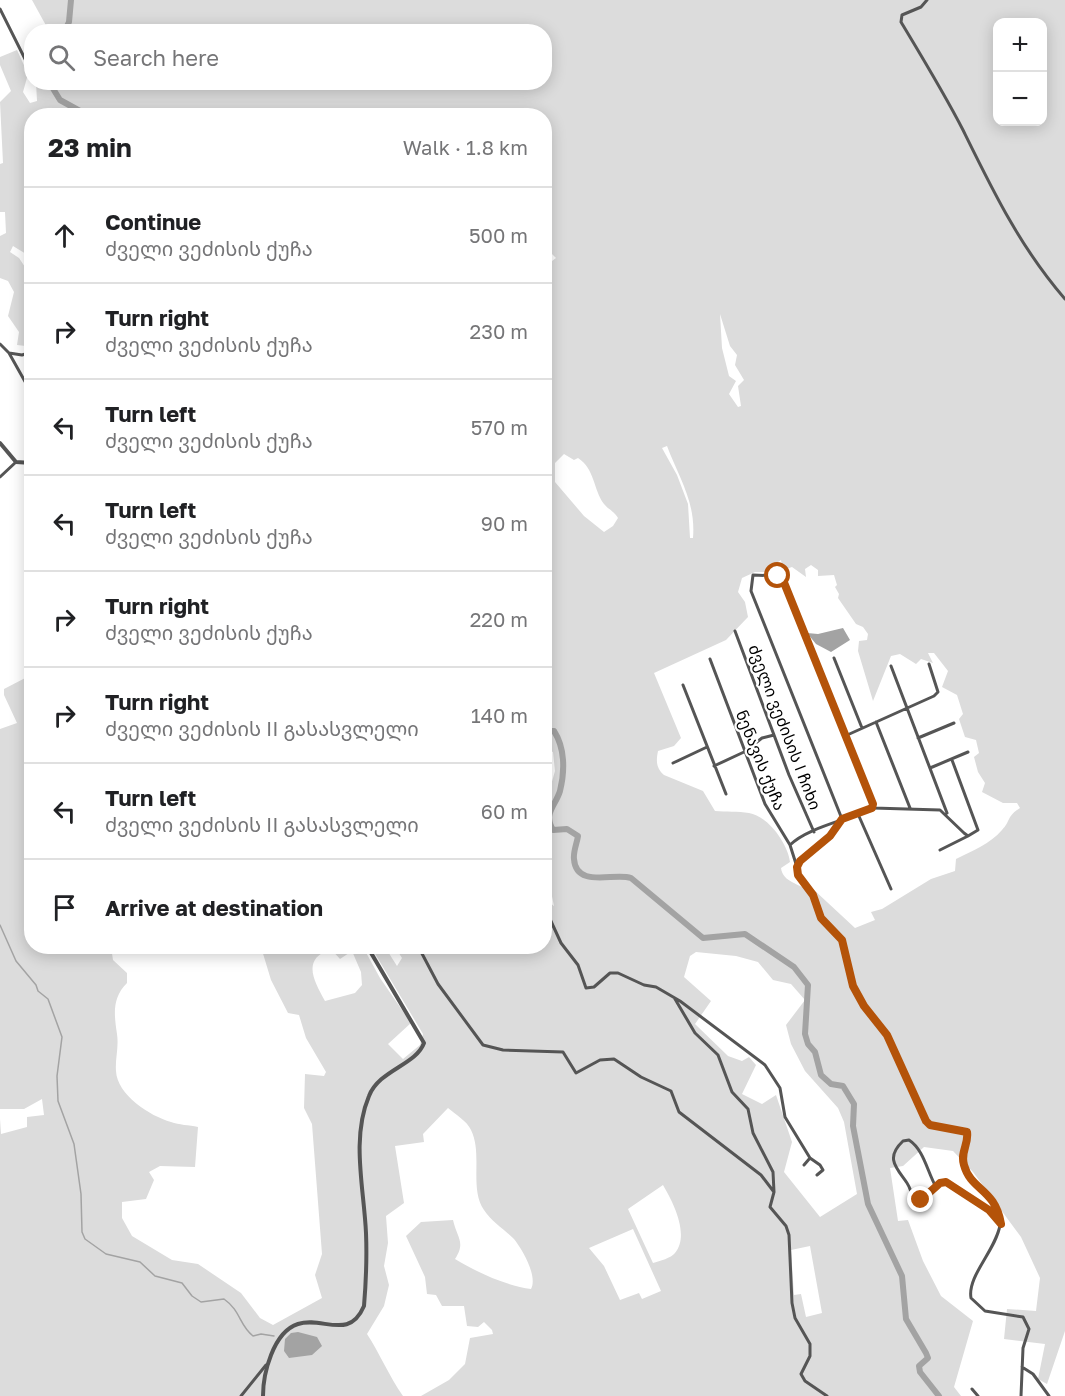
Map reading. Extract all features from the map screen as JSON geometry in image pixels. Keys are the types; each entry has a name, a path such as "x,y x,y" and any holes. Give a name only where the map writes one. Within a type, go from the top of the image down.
{"street":[{"path":"927,0 921,7 902,15 901,22 947,101 1024,246 1046,278 1065,299"},
{"path":"0,9 24,57"},
{"path":"0,344 9,354 24,380"},
{"path":"9,354 24,354"},
{"path":"0,443 16,462 24,462"},
{"path":"0,477 16,462"},
{"path":"840,821 751,591 753,575 778,576 783,580 844,736 871,798 872,808"},
{"name":"ძველი ვეძისის I ჩიხი","path":"735,631 813,832"},
{"path":"834,658 862,728"},
{"name":"ნენავის ქუჩა","path":"710,659 771,819 790,845 798,875 813,895 821,918 842,940 853,986 864,1006 887,1035 926,1121 930,1125 967,1132 963,1164 975,1183 992,1198 1001,1224"},
{"path":"844,736 938,693 929,664"},
{"path":"891,666 947,815"},
{"path":"683,685 726,794"},
{"path":"876,722 910,808"},
{"path":"918,738 954,723"},
{"path":"714,766 744,752 762,738 774,735"},
{"path":"673,763 707,747"},
{"path":"930,768 968,752"},
{"path":"940,850 978,830 952,760"},
{"path":"790,845 813,832 872,808 940,810 968,836"},
{"path":"858,813 891,889"},
{"path":"797,867 806,855 830,836 840,821"},
{"path":"552,923 561,943 578,965 586,988 594,987 610,973 618,973 644,985 656,987 765,1065 780,1088 785,1117 810,1158 823,1170 817,1175"},
{"path":"241,1396 266,1365 284,1334 293,1326 306,1323 345,1325 360,1315 364,1306 366,1233 360,1149 363,1116 374,1087 382,1077 419,1052 424,1043 372,954"},
{"path":"422,954 438,984 483,1045 503,1050 563,1052 576,1073 579,1074 600,1059 614,1059 628,1066 641,1077 671,1091 679,1112 761,1175 774,1192"},
{"path":"675,999 695,1033 718,1055 732,1092 748,1109 753,1133 770,1162 774,1192 770,1207 781,1218 789,1235 789,1274 795,1318 810,1344 810,1356 801,1374 806,1381 827,1396"},
{"path":"936,1187 926,1170 919,1147 909,1140 903,1141 895,1152 892,1164 909,1186 916,1200 921,1200 946,1182 989,1210 1001,1224 986,1262 972,1281 970,1291 976,1305 985,1311 1023,1317 1027,1322 1029,1329 1023,1348 1020,1396"},
{"path":"804,1165 810,1158"},
{"path":"263,1396 266,1365"},
{"path":"1022,1367 1033,1374 1048,1396"},
{"path":"972,1389 978,1396"}],"shaded area":[{"path":"32,0 1065,0 1065,1331 1047,1384 1038,1379 1045,1344 1004,1339 1007,1309 1036,1311 1040,1278 1021,1237 973,1172 953,1151 924,1147 903,1166 890,1168 898,1221 908,1220 923,1261 941,1296 973,1321 954,1387 961,1396 421,1396 449,1380 465,1364 470,1338 493,1334 484,1322 478,1327 467,1326 464,1306 442,1306 436,1295 427,1294 425,1277 406,1236 421,1222 453,1220 460,1240 460,1248 455,1259 502,1282 531,1289 533,1284 531,1270 521,1249 514,1239 484,1210 477,1192 476,1150 471,1130 448,1108 423,1134 424,1142 395,1146 404,1203 386,1216 388,1243 384,1266 389,1285 384,1306 367,1334 403,1396 0,1396 0,1119 1,1134 27,1127 27,1117 44,1115 42,1099 24,1109 0,1109 0,729 17,723 4,695 4,689 24,679 24,954 112,954 113,960 127,973 127,983 116,1000 115,1007 118,1080 128,1096 145,1110 177,1124 198,1127 195,1167 160,1166 149,1172 154,1180 146,1199 122,1202 122,1218 132,1236 172,1260 198,1264 241,1293 260,1318 273,1325 322,1298 315,1275 322,1254 312,1124 304,1108 305,1074 324,1076 326,1072 306,1038 299,1015 288,1013 271,980 263,954 321,954 313,965 313,971 317,986 325,1001 355,993 362,985 361,972 353,954 367,954 380,978 411,1023 388,1044 403,1059 420,1045 423,1034 375,954 389,954 397,966 402,958 399,954 552,954 552,904 554,906 552,896 552,782 555,771 552,752 552,261 556,258 552,254 552,108 24,108 24,253 13,246 10,252 19,258 24,266 24,346 17,345 19,332 8,316 14,292 8,281 0,278 0,236 6,233 5,212 0,212 0,164 3,163 0,102 11,91 0,65 0,57 17,50 24,65 23,92 30,103 37,101 36,90 552,90 552,24 45,24","holes":["720,314 730,346 737,355 735,365 744,380 738,386 741,406 738,407 729,394 736,381 729,376 722,348","667,446 686,490 692,513 693,538 690,538 688,504 677,475 662,448","564,454 574,460 578,458 584,463 591,473 604,504 618,518 613,526 604,532 584,516 555,482 555,463","781,560 783,570 792,567 806,577 805,569 811,565 818,570 818,576 834,575 838,598 856,624 863,627 868,634 867,640 859,641 858,651 873,701 891,656 900,654 916,664 921,659 933,663 928,653 934,653 948,671 942,687 957,695 963,714 959,719 965,737 976,740 979,753 974,757 978,772 985,783 982,792 1003,803 1017,803 1020,808 992,839 956,859 955,871 931,879 882,909 871,912 875,920 855,928 813,889 809,892 785,877 781,868 790,862 785,847 776,832 763,819 749,813 715,811 703,791 664,775 657,764 658,751 674,746 681,738 654,673 726,640 748,617 745,602 738,592 742,578 755,572 778,572 775,564","696,952 736,956 758,962 773,980 791,984 805,1000 786,1025 791,1044 805,1071 838,1108 844,1122 857,1194 820,1217 784,1172 792,1142 776,1095 762,1104 742,1094 756,1065 749,1057 742,1061 728,1056 695,1024 711,1001 684,977 690,956","663,1185 678,1219 681,1237 679,1246 673,1255 653,1263 628,1209","633,1229 661,1291 642,1299 639,1293 620,1300 604,1266 589,1248","810,1246 822,1313 806,1317 801,1294 794,1295 791,1250"]},
{"path":"843,628 850,640 831,652 816,644 807,633 818,634"},
{"path":"336,954 348,954 340,959"},
{"path":"298,1332 317,1337 322,1346 312,1355 289,1358 284,1351 285,1339 291,1333"}],"waterway":[{"path":"68,24 71,0"},
{"path":"54,90 60,100 74,108"},
{"path":"552,731 558,738 563,760 562,783 552,808"},
{"path":"552,828 553,830 567,829 578,836 574,859 576,868 582,874 597,878 631,878 703,938 745,934 794,967 808,985 805,1034 808,1044 815,1052 821,1075 831,1084 843,1086 854,1104 853,1126 868,1204 902,1276 906,1319 928,1358 919,1366 920,1372 939,1396"},
{"path":"0,925 16,961 36,985 38,991 48,999 62,1037 57,1076 58,1101 74,1144 81,1194 82,1232 85,1239 106,1254 140,1262 155,1276 182,1283 192,1296 201,1302 224,1299 234,1308 248,1332 253,1336 261,1334 274,1336"}],"route":[{"path":"778,576 783,580 873,804 872,808 838,822 830,836 800,861 797,867 798,875 813,895 821,918 842,940 853,986 864,1006 880,1023 887,1035 911,1083 926,1121 937,1127 967,1132 963,1164 968,1175 992,1198 999,1212 1001,1224 989,1210 946,1182 940,1183 921,1200"}]}
